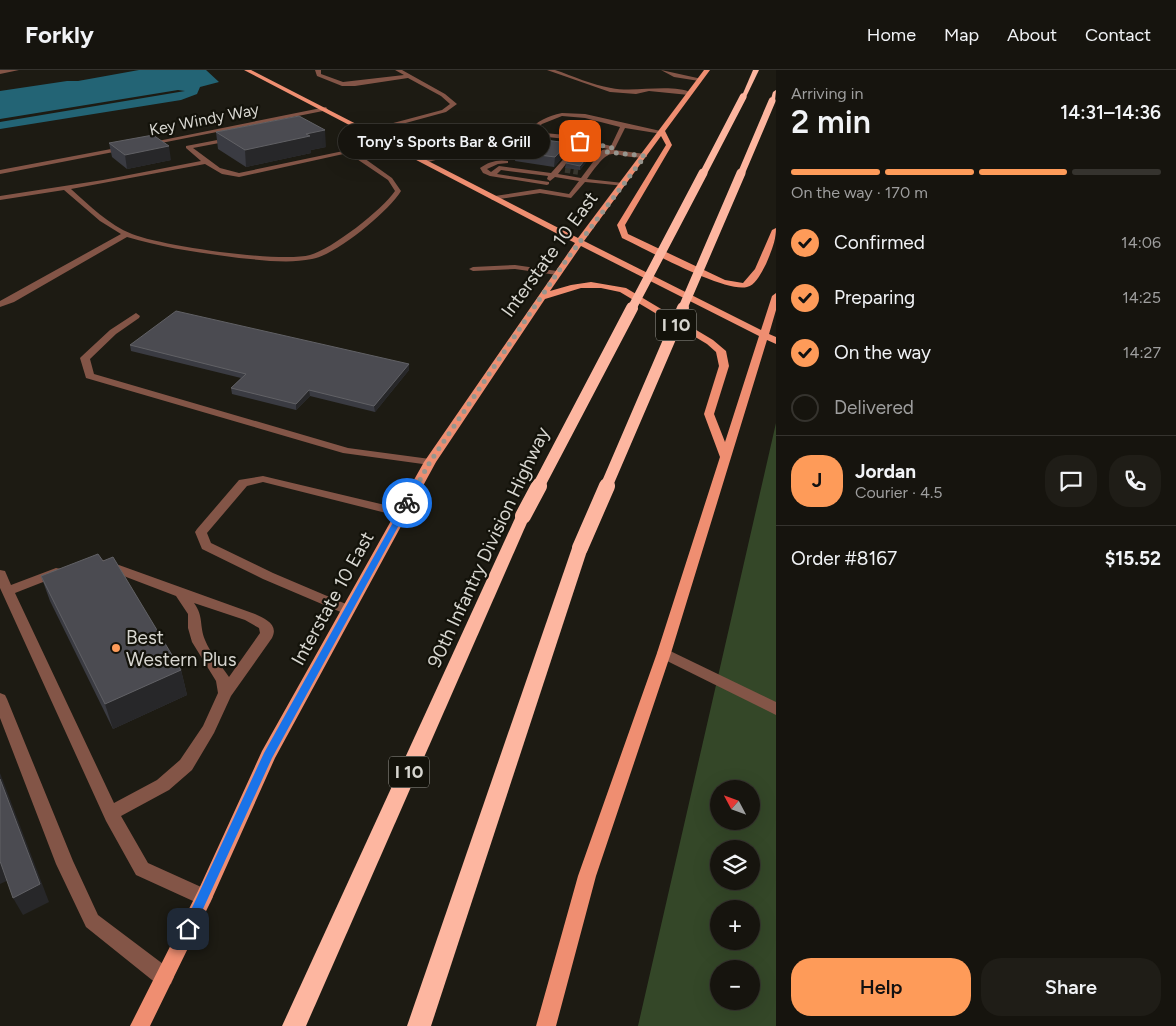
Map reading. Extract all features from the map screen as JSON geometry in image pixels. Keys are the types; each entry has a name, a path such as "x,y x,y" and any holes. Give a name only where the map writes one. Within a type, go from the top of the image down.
{"highway":[{"name":"90th Infantry Division Highway","path":"294,1026 523,516 755,72"},
{"name":"I 10","path":"419,1026 580,548 774,96"}],"main road":[{"path":"247,70 369,131 580,243 769,338"},
{"name":"Interstate 10 East","path":"140,1026 204,897 268,756 430,462 557,273 707,70"},
{"path":"662,132 669,146 621,225 625,236 722,282 745,285 754,280 776,230"},
{"path":"541,297 578,285 611,286 623,290 710,342 721,351 724,366 709,414 724,456"},
{"path":"546,1026 588,876 664,653 724,456 769,338 776,296"}],"street":[{"path":"0,72 16,70"},
{"path":"318,70 319,75 342,84 370,83 410,76"},
{"path":"369,131 444,111 454,104 398,70"},
{"path":"550,70 610,90 636,92 649,89 689,93"},
{"path":"664,70 667,73 699,79"},
{"name":"Key Windy Way","path":"141,145 326,110"},
{"path":"529,132 544,119 557,113 573,114 623,126 662,132"},
{"path":"495,198 540,191 571,196 589,165 610,150 623,126"},
{"path":"425,161 451,154 451,145 502,130 566,137 610,150"},
{"path":"529,132 578,145 645,156"},
{"path":"236,138 188,147 217,171 224,174 247,174 390,142"},
{"path":"540,191 567,162 578,145"},
{"name":"Key Windy Way","path":"0,172 132,147"},
{"path":"64,187 90,209 127,234 148,242 263,258 311,257 329,248 368,222 395,198 398,191 390,179 351,152"},
{"path":"0,198 103,182 206,162"},
{"path":"547,183 492,174 485,172 483,168 497,162 567,162 589,165 623,185"},
{"path":"492,174 499,168 567,162"},
{"path":"0,304 11,300 127,234"},
{"path":"473,269 515,267 557,273"},
{"path":"136,316 113,332 85,358 89,376 347,451 430,462"},
{"path":"348,610 268,576 206,546 201,532 243,483 263,480 402,513"},
{"path":"89,559 256,619 266,625 267,634 225,693 209,729 186,766 163,785 110,813"},
{"path":"8,591 71,566"},
{"path":"0,574 110,813 142,869 204,897"},
{"path":"181,593 194,614 199,642 223,680 225,693"},
{"path":"664,653 776,709"},
{"path":"0,699 65,864 92,921 164,977"}],"green space":[{"path":"776,423 776,1026 638,1026"}],"water":[{"path":"139,70 206,70 219,82 200,87 197,94 181,100 0,129 0,122 185,91 178,90 0,119 0,91 78,81"}],"building":[{"path":"299,116 325,130 306,134 310,136 245,150 216,132"},
{"path":"153,135 169,146 125,155 109,143"},
{"path":"530,138 568,143 555,157 516,152"},
{"path":"577,149 592,151 580,166 566,163"},
{"path":"176,311 409,364 374,406 309,390 296,404 231,388 246,374 130,345"},
{"name":"Best Western Plus","path":"98,554 103,561 113,557 181,670 105,704 41,576"},
{"path":"0,779 40,884 13,898 0,861"}],"tunnel":[{"path":"565,170 578,172"}],"way so far":[{"path":"407,503 430,462 567,259 645,156 607,152 613,148 580,141"}],"place":[{"name":"Tony's Sports Bar & Grill","path":"580,141"},
{"name":"Best Western Plus","path":"116,648"}],"route":[{"path":"188,929 268,756 407,503"}]}
